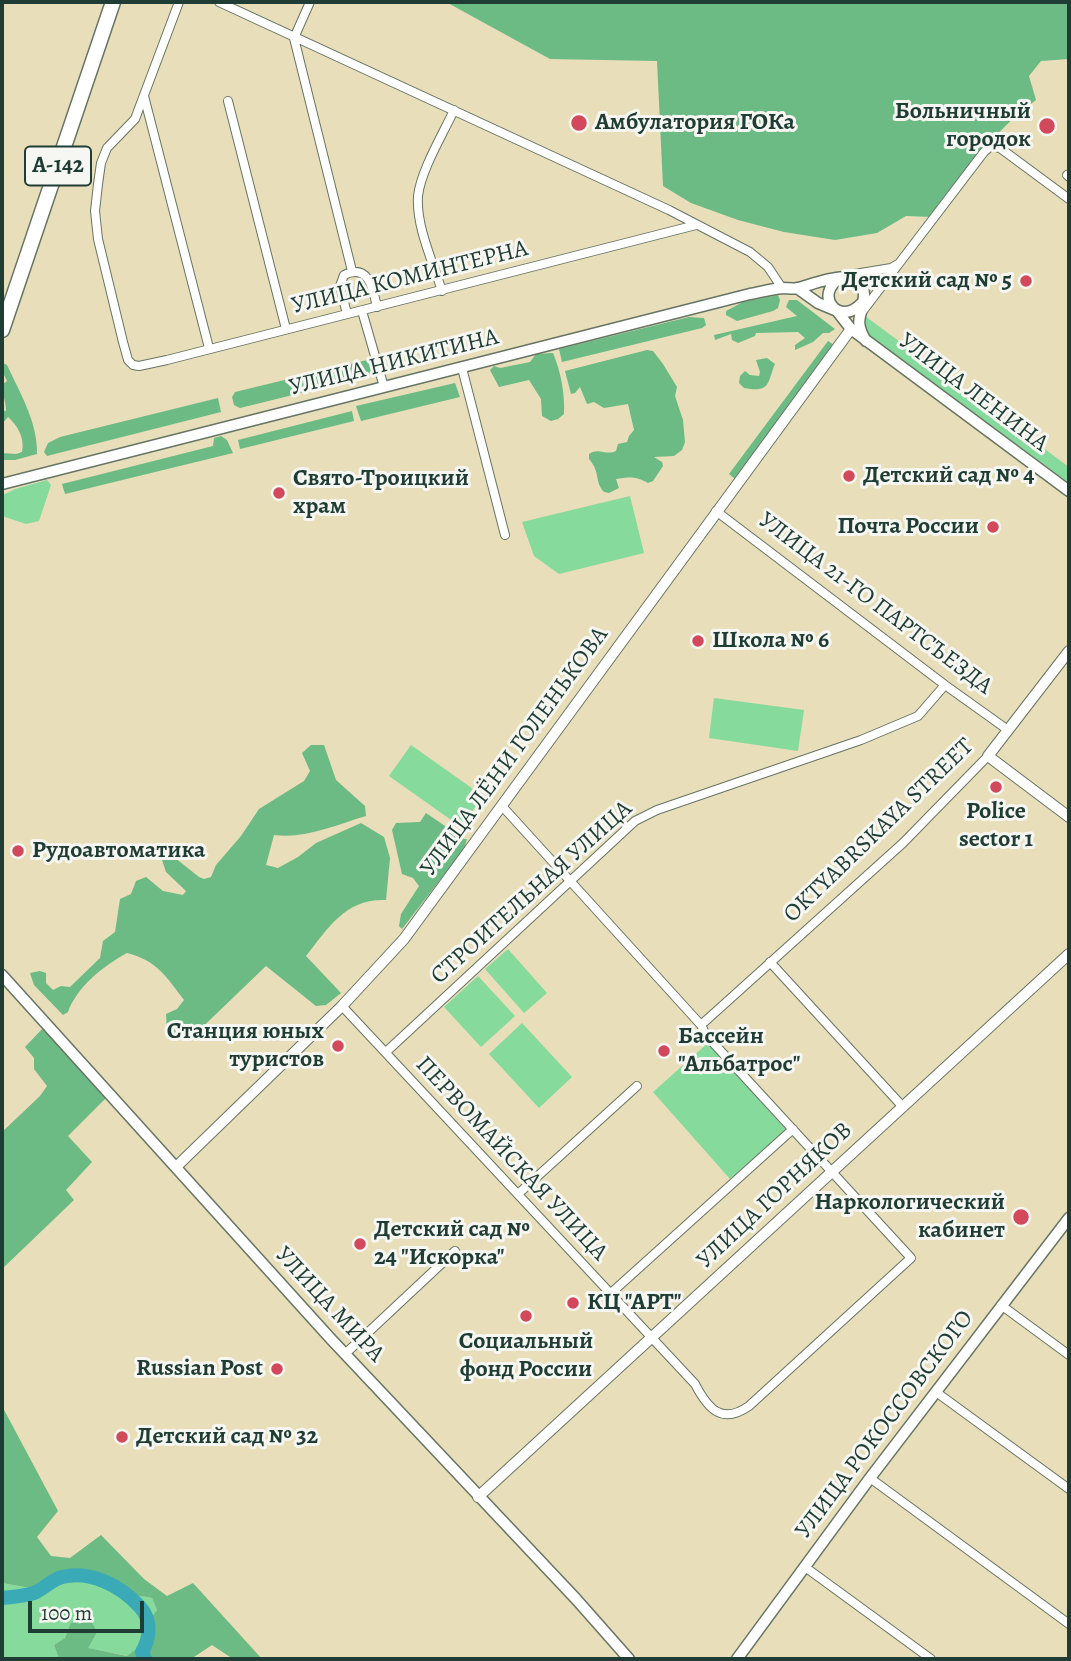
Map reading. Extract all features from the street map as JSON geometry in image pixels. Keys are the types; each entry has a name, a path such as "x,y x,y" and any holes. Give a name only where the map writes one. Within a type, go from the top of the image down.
{"highway":[{"name":"А-142","path":"2,330 113,2"}],"main road":[{"name":"УЛИЦА НИКИТИНА","path":"2,484 782,288 797,288 841,277"},
{"path":"837,311 830,303 828,292 832,283 841,277 852,277 860,283 864,296 858,318 866,341"},
{"path":"797,288 818,303 837,311 846,313 856,310 862,303"},
{"name":"УЛИЦА ЛЕНИНА","path":"837,311 851,329 866,341 1069,491"},
{"name":"УЛИЦА МИРА","path":"2,975 345,1354 629,1659"},
{"name":"УЛИЦА РОКОССОВСКОГО","path":"742,1657 870,1478 1069,1219"}],"street":[{"path":"178,2 144,95 209,348"},
{"path":"219,2 669,210 750,252 768,267 782,288"},
{"path":"310,2 293,37 352,271"},
{"name":"УЛИЦА КОМИНТЕРНА","path":"144,95 135,119 116,138 104,156 95,212 98,239 123,342 132,365 167,360 696,225"},
{"path":"228,101 286,329"},
{"path":"442,291 421,225 418,194 454,110"},
{"path":"851,329 991,146 1000,148 1069,199"},
{"path":"841,277 891,268 900,263"},
{"path":"347,314 340,286 344,275 352,271 362,272 371,282 377,307"},
{"path":"362,311 384,387"},
{"name":"УЛИЦА ЛЁНИ ГОЛЕНЬКОВА","path":"176,1167 342,1006 404,939 851,329"},
{"path":"462,368 505,536"},
{"name":"УЛИЦА 21-ГО ПАРТСЪЕЗДА","path":"716,511 1008,730"},
{"name":"OKTYABRSKAYA STREET","path":"701,1025 903,843 988,756 1069,651"},
{"name":"СТРОИТЕЛЬНАЯ УЛИЦА","path":"386,1052 635,821 657,810 861,740 918,716 945,685"},
{"path":"988,756 1069,817"},
{"path":"502,806 701,1025 706,1035 832,1171"},
{"name":"УЛИЦА ГОРНЯКОВ","path":"478,1497 1069,954"},
{"path":"770,962 903,1107"},
{"name":"ПЕРВОМАЙСКАЯ УЛИЦА","path":"342,1006 695,1384 703,1400 724,1415 732,1416 749,1406 911,1258 832,1171"},
{"path":"518,1194 637,1086"},
{"path":"610,1294 793,1129"},
{"path":"345,1354 455,1251"},
{"path":"1001,1305 1069,1355"},
{"path":"936,1392 1069,1489"},
{"path":"870,1478 1069,1625"},
{"path":"805,1567 931,1659"}],"green space":[{"path":"446,2 1069,2 1069,59 1041,61 1029,76 1036,100 992,140 932,217 906,216 877,233 835,240 784,232 738,220 691,203 663,186 657,61 550,59"},
{"path":"778,295 778,308 773,311 737,321 726,315 726,311 743,302"},
{"path":"789,300 797,300 835,329 795,350 795,345 805,338 798,332 756,333 755,336 738,343 732,340 731,334 715,340 714,335 797,316 786,307"},
{"path":"865,316 1069,467 1069,483 870,336 864,330"},
{"path":"689,317 704,318 706,325 562,362 559,349"},
{"path":"828,341 834,345 735,479 729,474"},
{"path":"647,350 653,351 677,387 675,396 683,420 685,442 682,450 674,456 654,457 662,462 663,466 653,481 648,483 632,478 616,479 619,488 609,493 604,492 589,454 596,451 616,451 618,444 627,442 634,430 628,404 604,408 594,402 587,404 580,387 571,394 565,371"},
{"path":"553,353 562,383 564,414 551,421 542,416 541,399 529,380 499,387 490,370 494,366 500,368 530,362 536,354"},
{"path":"767,358 775,364 767,385 759,389 744,388 739,383 740,376 745,371 759,376 756,360"},
{"path":"367,360 372,368 370,376 240,408 234,405 232,397 235,392"},
{"path":"3,363 7,365 27,408 37,442 37,454 15,460 2,460 2,453 16,454 22,452 23,447 18,428 12,421 8,417 2,424 2,410 6,411 2,385 7,381 2,371"},
{"path":"455,383 460,397 361,421 356,406"},
{"path":"218,398 221,412 47,456 44,452 48,443 60,437"},
{"path":"352,411 354,421 240,449 238,440"},
{"path":"221,436 227,440 233,453 65,494 62,484 213,446 214,438"},
{"path":"47,480 51,485 39,521 26,524 2,516 3,495"},
{"path":"630,496 644,553 559,574 534,556 522,522"},
{"path":"714,698 804,710 798,751 709,738"},
{"path":"311,745 324,745 336,780 365,806 366,816 309,833 274,835 266,865 278,868 316,843 361,823 384,837 390,858 386,900 372,901 349,909 330,925 306,956 341,993 326,1005 316,1006 266,966 188,1041 178,1039 167,1032 166,1014 177,1009 184,1000 153,965 127,953 92,978 63,1015 34,985 30,973 46,973 46,983 53,990 61,986 70,987 100,958 103,941 115,932 120,899 131,894 136,881 146,877 163,891 183,895 186,891 166,872 162,860 169,853 199,877 211,877 216,865 241,836 259,809 304,781 310,771 302,753"},
{"path":"411,745 483,796 461,827 389,776"},
{"path":"426,813 467,839 464,849 402,929 399,926 401,914 419,886 413,878 402,874 392,830 396,823 420,822"},
{"path":"508,949 547,993 524,1013 485,969"},
{"path":"478,976 515,1016 481,1047 444,1007"},
{"path":"522,1023 572,1077 539,1108 489,1054"},
{"path":"44,1027 106,1098 68,1136 92,1162 66,1190 74,1200 2,1269 2,1132 47,1086 34,1069 34,1058 25,1047"},
{"path":"709,1042 786,1130 730,1179 653,1092"},
{"path":"2,1406 58,1511 37,1537 51,1556 70,1558 101,1535 144,1579 167,1596 193,1583 262,1659 233,1659 212,1645 191,1659 59,1659 54,1645 65,1638 70,1624 86,1611 97,1632 88,1648 127,1656 139,1647 142,1629 157,1610 152,1598 135,1595 114,1584 96,1579 50,1580 30,1588 2,1583"},
{"path":"96,1579 152,1598 157,1610 142,1629 139,1647 128,1656 87,1648 70,1624 65,1638 54,1645 59,1659 2,1659 2,1583 30,1588 50,1580"}],"waterway":[{"path":"2,1598 34,1593 54,1580 73,1575 94,1578 115,1586 144,1612 148,1629 142,1652 145,1659"}],"place":[{"name":"Амбулатория ГОКа","path":"579,123"},
{"name":"Больничный городок","path":"1047,126"},
{"name":"Детский сад № 5","path":"1026,281"},
{"name":"Детский сад № 4","path":"849,476"},
{"name":"Свято-Троицкий храм","path":"279,493"},
{"name":"Почта России","path":"993,527"},
{"name":"Школа № 6","path":"698,641"},
{"name":"Police sector 1","path":"996,787"},
{"name":"Рудоавтоматика","path":"18,851"},
{"name":"Станция юных туристов","path":"338,1046"},
{"name":"Бассейн \"Альбатрос\"","path":"664,1051"},
{"name":"Наркологический кабинет","path":"1021,1217"},
{"name":"Детский сад № 24 \"Искорка\"","path":"360,1244"},
{"name":"КЦ \"АРТ\"","path":"573,1303"},
{"name":"Социальный фонд России","path":"526,1316"},
{"name":"Russian Post","path":"277,1369"},
{"name":"Детский сад № 32","path":"122,1437"}]}
